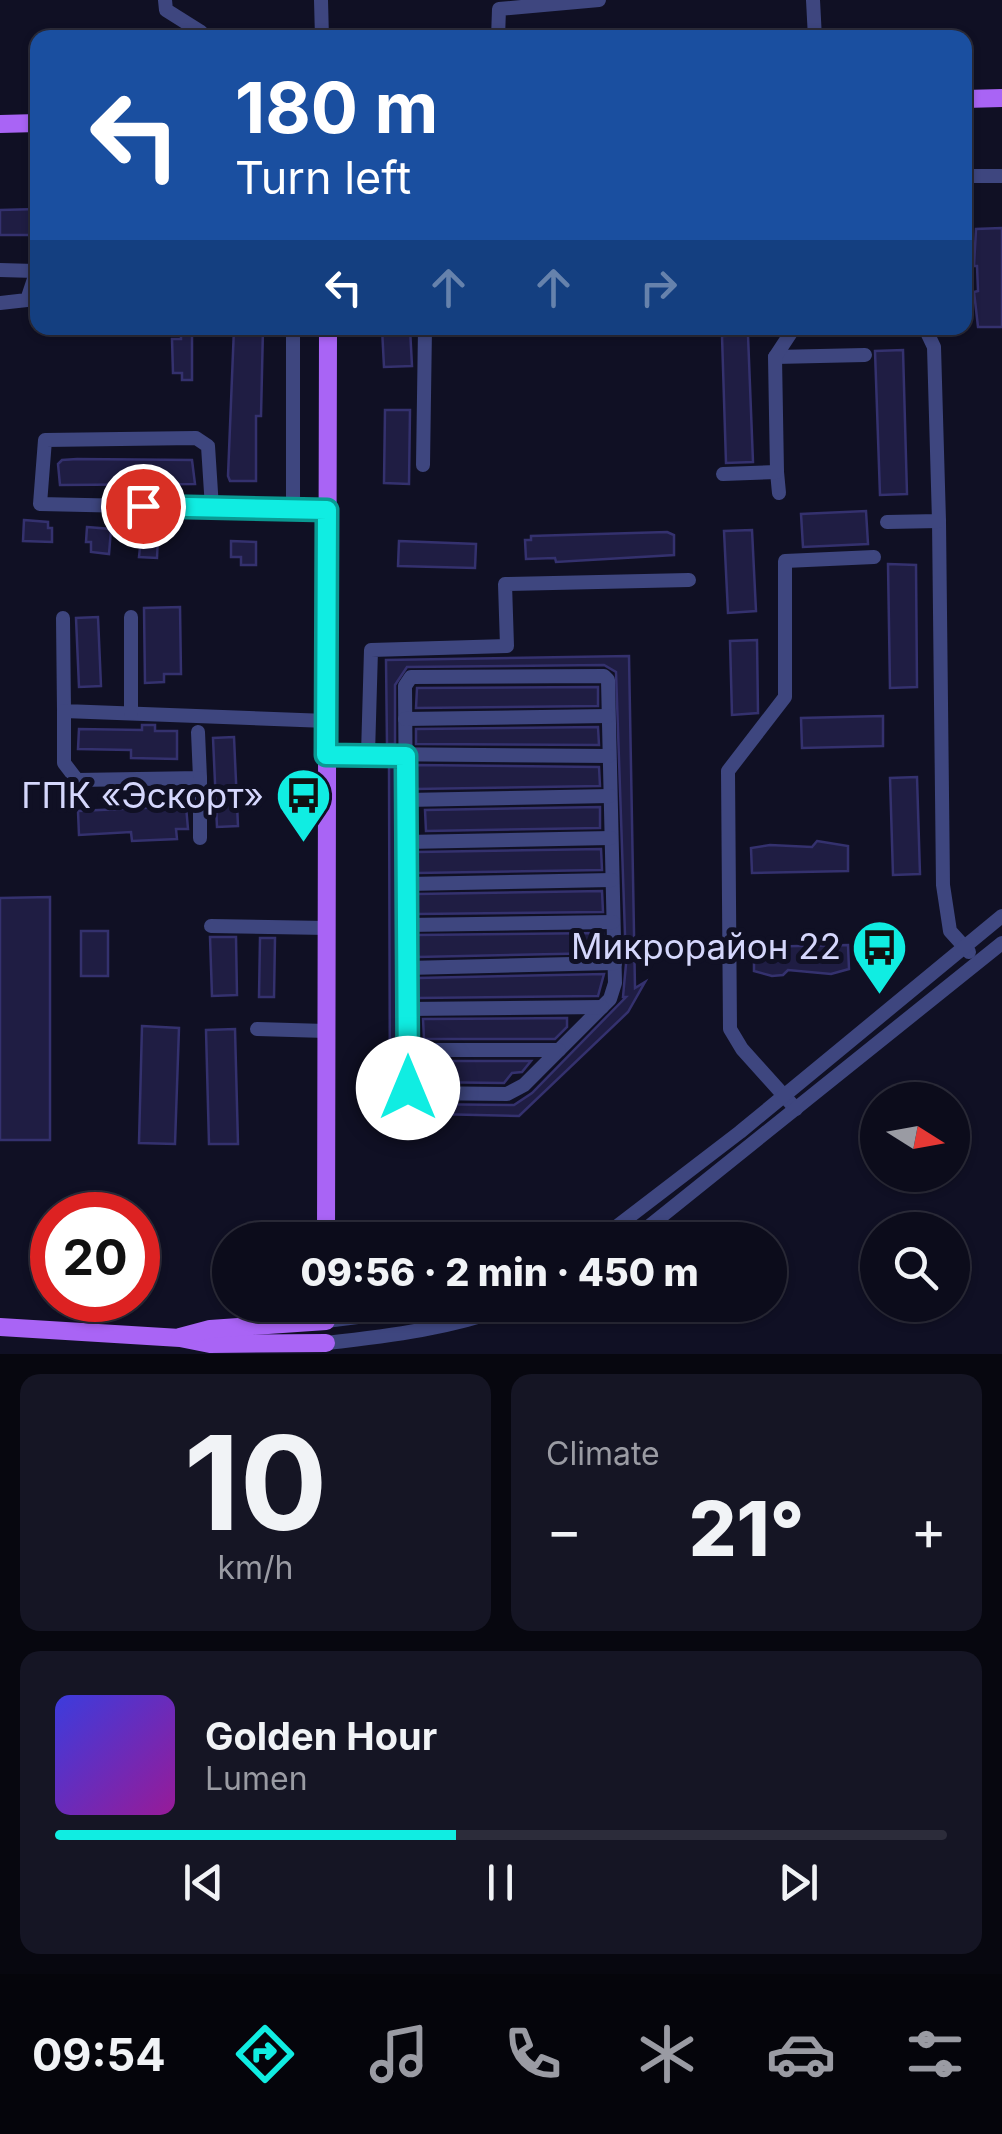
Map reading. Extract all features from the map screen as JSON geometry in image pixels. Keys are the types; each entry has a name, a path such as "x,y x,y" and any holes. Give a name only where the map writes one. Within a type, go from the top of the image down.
{"main road":[{"path":"972,99 1002,98"},
{"path":"0,124 30,123"},
{"path":"326,1222 328,335"},
{"path":"180,1338 210,1328 256,1322"},
{"path":"0,1327 180,1338 210,1344 326,1348 326,1322"}],"street":[{"path":"165,0 166,10 199,30"},
{"path":"320,0 322,30"},
{"path":"498,30 499,9 599,0"},
{"path":"813,0 815,30"},
{"path":"972,176 1002,176"},
{"path":"0,270 30,269"},
{"path":"0,302 27,300 30,290"},
{"path":"292,335 293,509"},
{"path":"423,465 425,335"},
{"path":"779,493 774,357 789,335"},
{"path":"928,335 934,347 940,521 943,885 950,931 979,962"},
{"path":"774,357 865,355"},
{"path":"212,508 208,446 196,438 45,440 40,504 212,508 327,510"},
{"path":"723,474 777,472"},
{"path":"886,522 940,521"},
{"path":"796,1109 742,1049 730,1029 728,771 785,697 785,561 874,556"},
{"path":"368,754 371,650 506,646 505,584 689,580"},
{"path":"131,617 131,714"},
{"path":"63,618 64,763 77,780 200,778"},
{"path":"604,676 608,680 608,716 615,983 610,999 524,1085 508,1094 415,1093 408,1088 405,686 411,677 604,676"},
{"path":"64,711 326,721"},
{"path":"405,719 608,716"},
{"path":"198,732 200,838"},
{"path":"326,755 609,756"},
{"path":"406,800 610,796"},
{"path":"406,842 611,838"},
{"path":"406,884 612,880"},
{"path":"622,1222 784,1096 1002,916"},
{"path":"407,925 614,922"},
{"path":"210,926 326,928"},
{"path":"655,1222 1002,943"},
{"path":"407,968 614,963"},
{"path":"408,1009 602,1007"},
{"path":"257,1029 326,1031"},
{"path":"408,1050 559,1050"},
{"path":"326,1348 458,1322"}],"building":[{"path":"30,209 30,235 0,235 0,210"},
{"path":"1002,228 1002,327 978,327 974,292 978,291 974,266 976,229"},
{"path":"181,335 192,335 192,380 182,380 182,373 173,373 172,339 181,339"},
{"path":"234,335 263,335 261,416 256,416 256,481 230,481"},
{"path":"382,335 410,335 412,366 384,367"},
{"path":"748,335 753,462 726,463 722,336"},
{"path":"903,350 907,494 880,495 875,351"},
{"path":"385,410 410,410 409,484 384,483"},
{"path":"77,459 192,460 195,484 60,485 58,464"},
{"path":"866,511 868,544 803,547 801,514"},
{"path":"24,520 48,522 52,542 23,541"},
{"path":"87,527 111,529 109,554 91,552 91,542 86,542"},
{"path":"752,530 756,611 728,613 724,531"},
{"path":"134,532 158,534 157,558 139,557 140,547 133,546"},
{"path":"667,532 674,535 674,555 556,562 555,558 526,559 525,540 531,540 531,536"},
{"path":"231,541 256,542 256,565 241,565 241,557 231,557"},
{"path":"399,541 476,544 475,568 398,566"},
{"path":"888,564 916,565 917,687 890,688"},
{"path":"180,607 181,674 164,674 164,682 145,683 144,608"},
{"path":"98,617 101,686 79,687 76,618"},
{"path":"757,640 758,713 732,715 730,641"},
{"path":"629,656 635,988 645,982 628,1012 519,1116 390,1113 389,765 395,765 397,1088 401,1096 415,1104 514,1105 532,1093 626,997 626,964 616,672 604,665 407,667 395,685 395,744 387,744 386,660"},
{"path":"598,687 598,706 416,708 417,688"},
{"path":"883,716 883,746 802,748 801,718"},
{"path":"142,725 155,725 155,731 177,731 177,759 131,758 131,750 78,749 79,729 142,730"},
{"path":"598,727 599,745 416,744 416,729"},
{"path":"234,737 238,826 217,827 213,738"},
{"path":"416,765 599,767 600,786 416,789"},
{"path":"917,777 920,874 893,875 890,778"},
{"path":"186,806 188,829 176,829 177,839 132,841 131,832 79,835 78,811"},
{"path":"600,807 600,828 426,831 425,810"},
{"path":"817,841 848,846 848,871 752,873 751,848 812,847"},
{"path":"601,849 602,870 417,873 417,852"},
{"path":"602,891 603,912 417,914 417,894"},
{"path":"50,897 50,1140 0,1140 0,898"},
{"path":"81,931 108,931 108,976 81,976"},
{"path":"603,933 604,953 418,957 417,935"},
{"path":"210,937 236,937 237,995 212,996"},
{"path":"260,938 275,938 274,997 259,997"},
{"path":"848,945 849,969 831,974 788,970 772,976 754,971 754,947"},
{"path":"604,974 598,996 418,998 418,978"},
{"path":"567,1018 567,1027 555,1039 424,1039 423,1019"},
{"path":"142,1026 179,1028 175,1144 139,1143"},
{"path":"235,1029 238,1144 209,1144 206,1030"},
{"path":"418,1061 531,1061 504,1083 419,1082"}],"place":[{"name":"ГПК «Эскорт»","path":"303,845"},
{"name":"Микрорайон 22","path":"880,996"}],"route":[{"path":"143,506 327,510 326,755 406,756 408,1088"}]}
